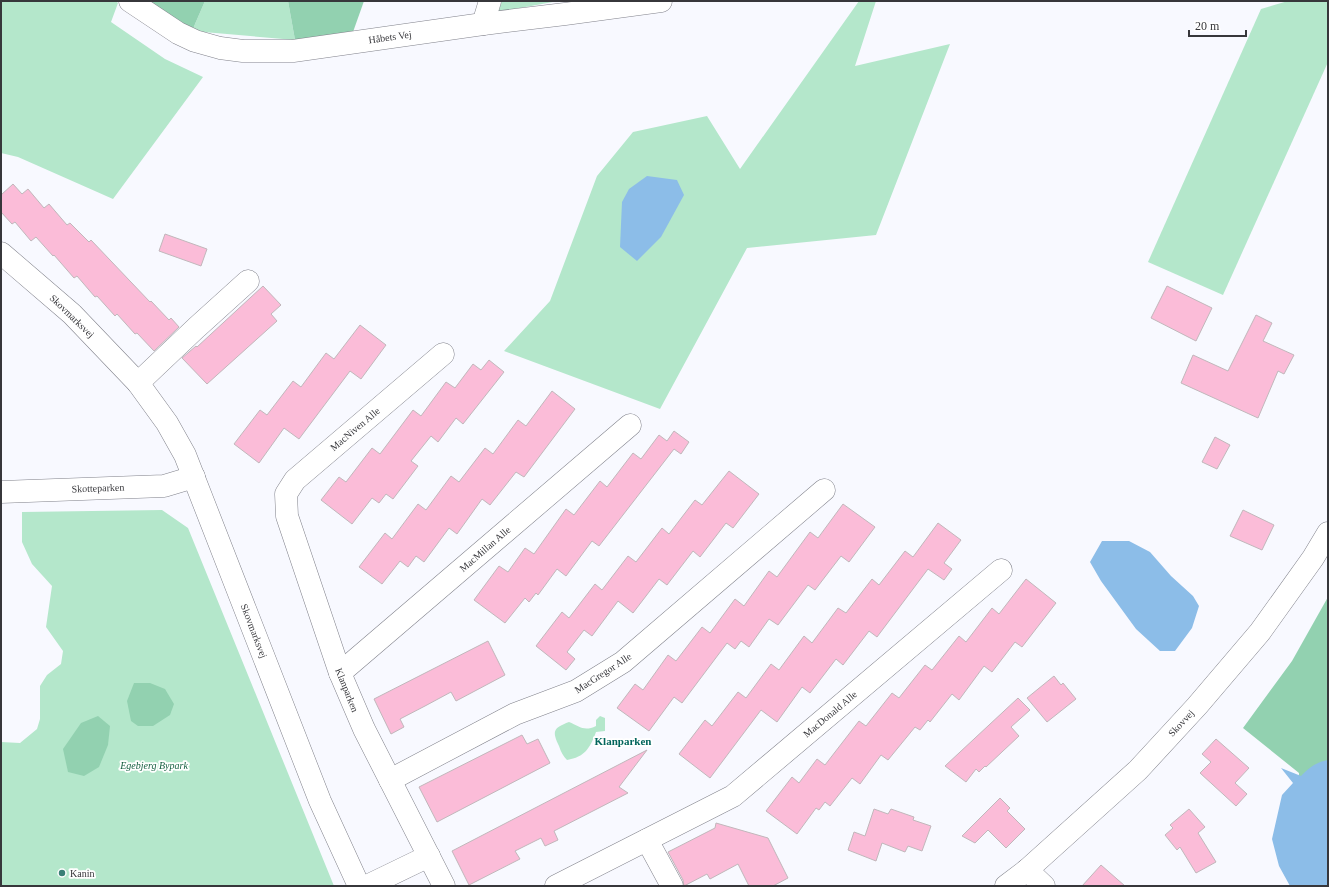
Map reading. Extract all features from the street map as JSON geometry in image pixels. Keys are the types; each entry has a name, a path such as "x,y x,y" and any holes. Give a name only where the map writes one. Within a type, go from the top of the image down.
{"street":[{"name":"Håbets Vej","path":"130,1 178,33 220,48 242,51 293,52 483,24 661,1"},
{"path":"483,24 490,1"},
{"name":"Skovmarksvej","path":"1,252 72,314 138,383 167,422 185,455 320,801 359,886"},
{"path":"138,383 196,328 248,282"},
{"name":"MacNiven Alle","path":"287,516 286,494 295,480 443,354"},
{"name":"MacMillan Alle","path":"340,673 630,425"},
{"name":"Skotteparken","path":"1,492 164,486 182,482 194,477"},
{"name":"MacGregor Alle","path":"390,780 515,714 576,691 623,662 824,490"},
{"name":"Klanparken","path":"287,516 340,673 364,729 444,886"},
{"name":"Skovvej","path":"1006,886 1027,870 1138,770 1197,706 1260,632 1313,558 1328,533"},
{"name":"MacDonald Alle","path":"556,886 733,796 1001,570"},
{"path":"647,840 672,886"},
{"path":"367,886 429,856"},
{"path":"1027,870 1044,886"}],"green space":[{"path":"1,1 116,1 118,3 111,22 165,59 203,77 113,199 18,157 1,153"},
{"path":"142,1 205,1 192,31"},
{"path":"205,1 288,1 295,40 192,31"},
{"path":"288,1 364,1 353,32 295,40"},
{"path":"502,1 558,1 498,12"},
{"path":"859,1 876,1 855,66 950,44 876,235 747,248 660,409 504,351 550,301 597,176 633,132 707,116 740,169"},
{"path":"1288,1 1328,1 1328,62 1223,295 1148,262 1261,9"},
{"name":"Egebjerg Bypark","path":"162,510 188,528 334,886 1,886 1,742 20,743 37,729 40,719 40,686 47,675 61,664 63,651 46,627 52,586 32,564 22,542 22,512"},
{"path":"1328,597 1328,886 1294,886 1299,773 1243,728 1292,661"},
{"path":"134,683 150,683 165,689 174,704 170,715 153,726 138,726 131,721 127,701"},
{"path":"98,716 110,726 108,745 99,767 84,776 68,772 63,749 81,723"},
{"path":"600,716 605,718 605,731 596,732 589,747 583,754 567,760 561,752 555,737 555,731 557,728 569,722 582,728 592,728 596,726 596,720"}],"water":[{"path":"647,176 677,180 684,195 661,237 637,261 620,247 622,202 629,189"},
{"path":"1102,541 1129,541 1150,552 1171,576 1193,596 1199,606 1192,628 1175,651 1160,651 1136,629 1101,581 1090,562"},
{"path":"1328,760 1328,886 1290,886 1279,866 1272,839 1282,795 1293,783 1281,768 1301,776 1313,766"}],"building":[{"path":"13,184 22,194 28,189 44,208 49,204 67,225 70,223 89,242 91,240 150,302 151,301 169,320 171,318 179,327 154,351 137,333 135,334 117,314 115,316 97,296 95,297 77,276 74,278 36,237 31,241 15,222 12,224 1,212 1,195"},
{"path":"165,234 207,249 201,266 159,251"},
{"path":"263,286 281,305 271,314 277,321 207,384 182,358 196,346 197,347"},
{"path":"1167,286 1212,308 1196,341 1151,318"},
{"path":"1256,315 1272,323 1263,341 1294,355 1284,374 1278,371 1258,418 1181,383 1193,355 1228,371"},
{"path":"360,325 386,345 361,379 350,371 299,439 284,428 259,463 234,444 260,410 267,415 293,381 301,387 326,353 334,359"},
{"path":"489,360 504,372 463,424 456,418 438,442 431,436 411,461 418,466 393,499 386,494 379,503 372,498 352,524 321,500 339,477 346,482 372,448 380,454 413,410 421,416 446,382 455,388 473,364 481,370"},
{"path":"552,391 575,409 524,477 516,472 490,505 482,499 457,534 449,528 424,562 416,556 408,567 400,561 382,584 359,567 385,533 392,539 418,504 426,510 451,476 459,482 485,448 493,454 518,420 526,426"},
{"path":"674,431 689,442 681,454 674,449 599,546 592,541 566,576 557,569 538,595 536,593 529,602 525,598 505,623 474,600 499,566 508,572 525,548 534,554 566,509 574,515 600,481 607,487 633,453 641,459 659,435 667,441"},
{"path":"1215,437 1230,445 1217,469 1202,462"},
{"path":"729,471 759,494 733,528 726,523 700,557 693,551 667,585 659,579 633,613 618,601 592,636 584,630 567,652 575,659 566,670 536,646 562,612 569,618 595,584 602,590 628,556 636,562 662,528 669,534 695,500 702,505"},
{"path":"843,504 875,527 849,562 841,556 815,590 808,585 778,625 769,619 749,647 741,641 735,649 727,643 682,703 674,697 649,731 617,708 635,684 643,690 668,655 676,661 702,627 710,633 735,599 744,606 769,571 777,577 810,532 818,538"},
{"path":"1243,510 1274,525 1262,550 1230,536"},
{"path":"938,523 961,540 944,563 952,569 944,580 928,569 877,637 869,631 843,665 836,659 810,693 802,687 777,722 761,710 710,778 679,754 705,720 712,726 738,692 746,698 771,664 779,670 804,636 812,643 838,608 846,613 872,579 879,585 905,551 913,557"},
{"path":"1026,579 1056,603 1022,647 1015,642 992,672 984,666 959,700 952,694 930,722 928,720 920,730 915,727 888,760 881,755 860,784 852,778 830,806 825,802 819,810 816,808 797,834 766,811 792,777 799,783 817,759 825,765 859,721 866,726 892,693 899,698 925,665 932,670 959,636 966,642 992,608 999,614"},
{"path":"488,641 505,675 456,701 451,692 400,719 404,727 391,734 374,699"},
{"path":"1054,676 1061,685 1063,683 1076,699 1047,722 1027,698"},
{"path":"1018,698 1030,710 1011,727 1019,736 986,767 985,766 979,772 976,769 966,782 945,766"},
{"path":"522,735 527,744 538,739 550,763 437,822 419,787"},
{"path":"1216,739 1249,768 1235,783 1247,794 1236,806 1200,773 1211,762 1202,754"},
{"path":"647,750 619,787 628,793 554,831 558,840 545,846 541,838 515,851 520,859 469,885 452,851"},
{"path":"1000,798 1010,808 1007,811 1025,829 1006,848 988,830 975,843 962,836"},
{"path":"874,809 888,814 891,809 914,817 913,820 931,826 922,851 908,846 905,852 882,843 876,861 848,850 854,832 865,836"},
{"path":"1189,809 1205,827 1198,833 1216,862 1196,873 1180,847 1177,850 1165,835 1173,828 1170,825"},
{"path":"716,823 768,838 788,878 773,886 749,886 738,864 710,879 707,874 684,886 683,880 668,852 715,828"},
{"path":"1101,865 1125,886 1082,886"}],"place":[{"name":"Kanin","path":"62,873"}],"district":[{"name":"Klanparken","path":"623,741"}]}
